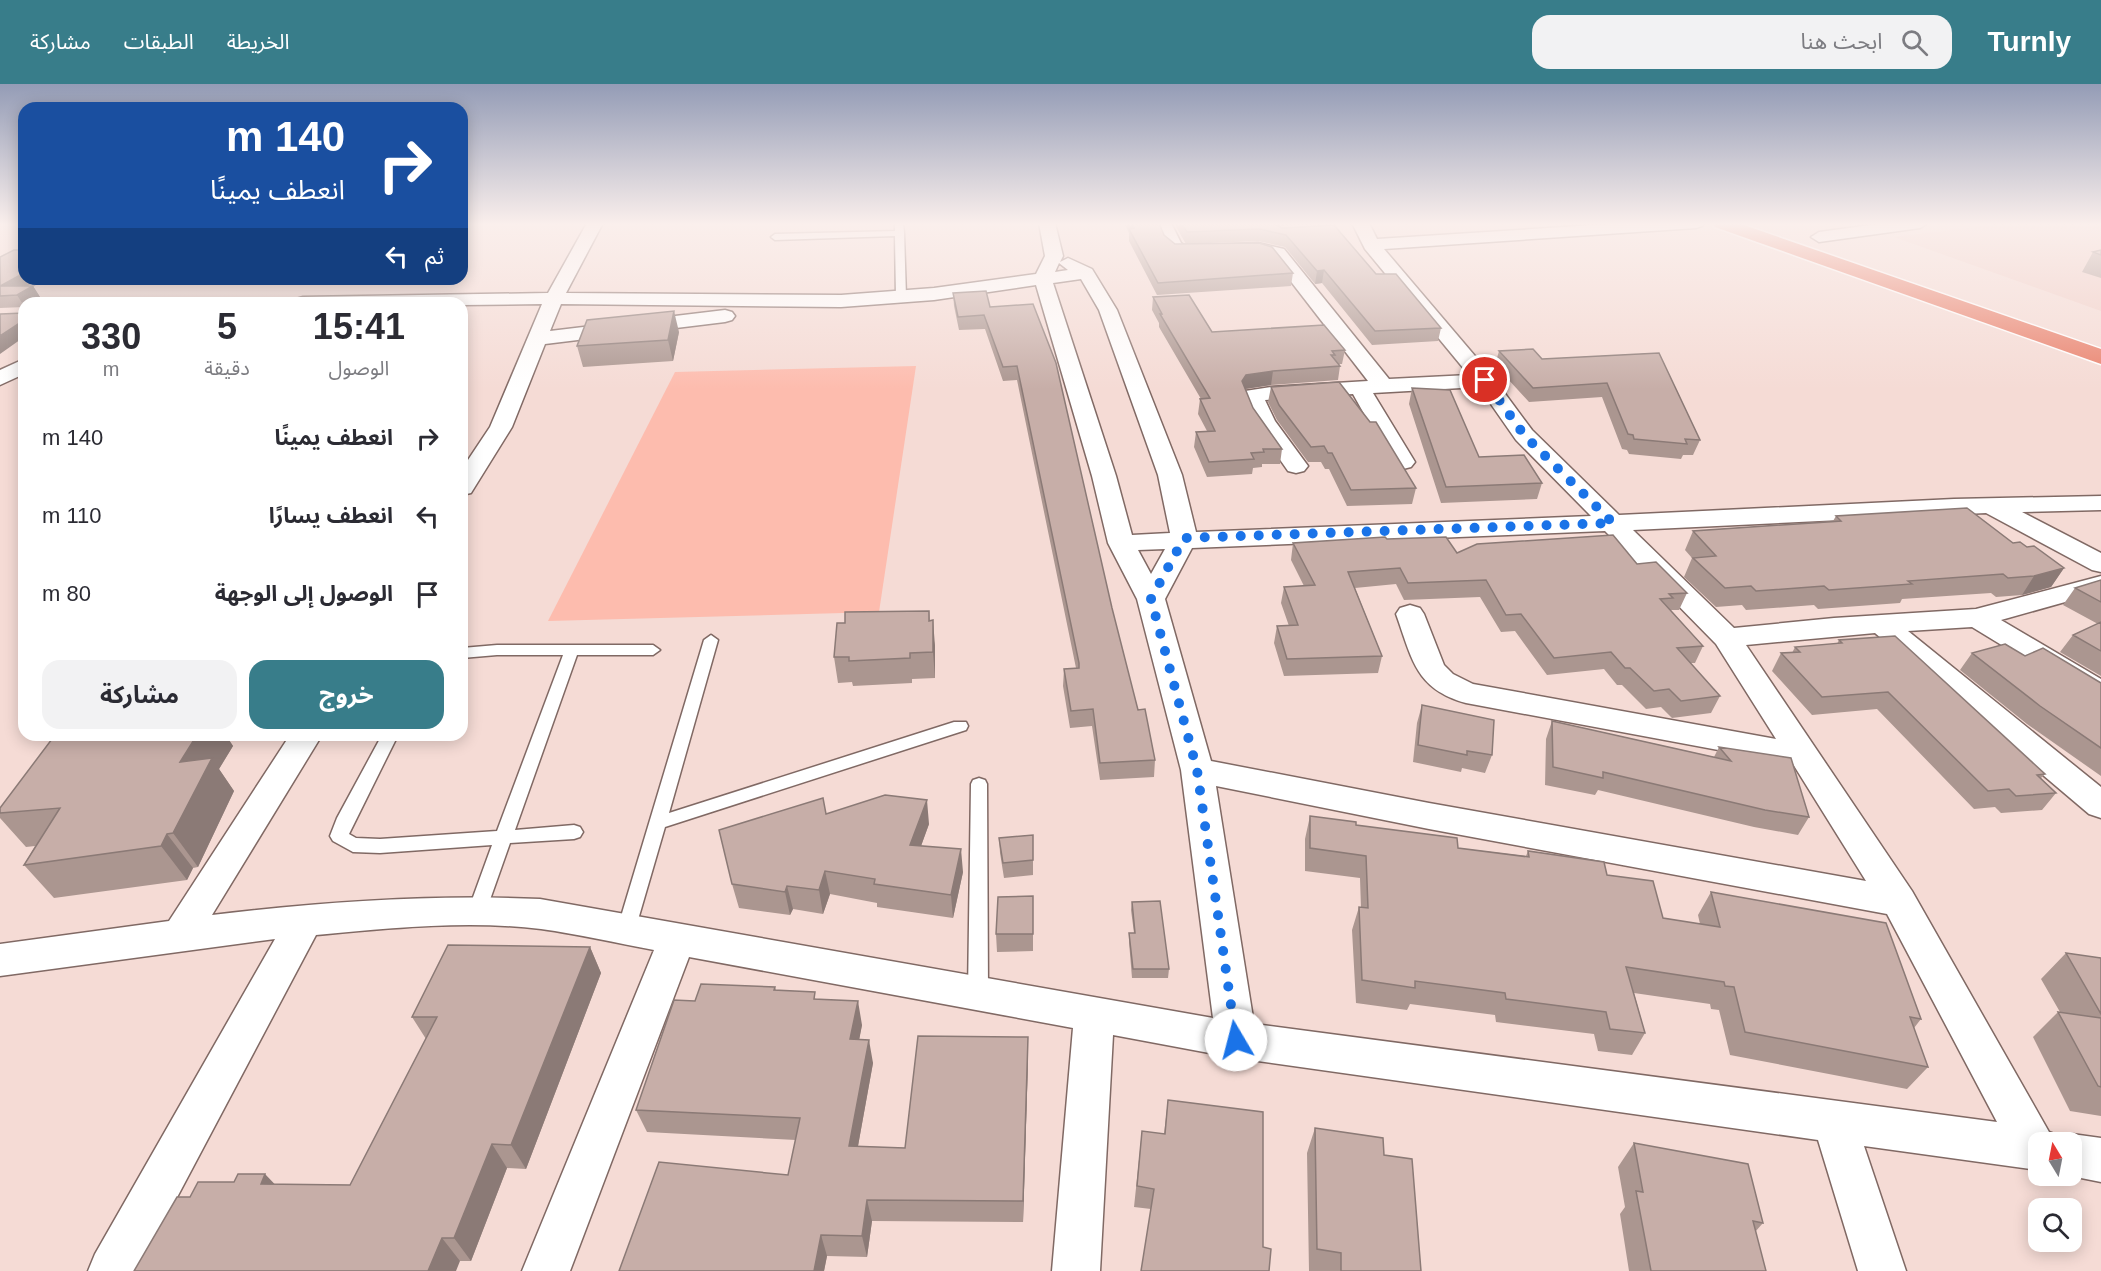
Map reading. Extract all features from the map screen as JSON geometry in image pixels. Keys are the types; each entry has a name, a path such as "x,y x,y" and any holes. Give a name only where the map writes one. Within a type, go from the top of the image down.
{"highway":[{"path":"1878,278 2101,357"}],"street":[{"path":"468,479 501,427 536,339 564,278"},
{"path":"536,339 841,301 934,294 1047,278"},
{"path":"1089,278 1108,310 1170,475 1184,538 1151,599"},
{"path":"1298,278 1383,386"},
{"path":"1399,278 1485,380 1524,435 1727,638 1899,901 2037,1132"},
{"path":"1043,279 1104,476 1121,543 1151,599 1197,770 1236,1040"},
{"path":"468,299 554,297 841,301"},
{"path":"0,379 18,368"},
{"path":"1296,466 1253,401 1253,396 1485,380"},
{"path":"1359,387 1403,462"},
{"path":"1121,543 1184,538 1613,523 1990,505 2101,503"},
{"path":"1990,505 2101,564"},
{"path":"1727,638 1977,618 2101,584"},
{"path":"1410,614 1431,668 1442,681 1466,693 1804,755"},
{"path":"1977,618 2101,692"},
{"path":"1883,625 2101,806"},
{"path":"181,934 302,741"},
{"path":"1197,770 1429,816 1899,901"},
{"path":"0,960 181,934 305,920 477,911 540,914 1236,1040 2028,1148"},
{"path":"112,1271 305,920"},
{"path":"546,1271 676,939"},
{"path":"1076,1271 1094,1014"},
{"path":"1835,1123 1882,1271"},
{"path":"2082,1157 2101,1160"}],"lane":[{"path":"901,278 901,297"},
{"path":"626,930 711,640"},
{"path":"468,652 496,650 571,652 653,650"},
{"path":"477,911 571,652"},
{"path":"658,823 960,726"},
{"path":"387,741 346,818 339,836 353,845 380,846 574,832"},
{"path":"978,993 979,784"}],"shaded area":[{"path":"2010,278 2101,278 2101,311"},
{"path":"916,366 879,612 548,621 675,372"}],"building":[{"path":"0,278 14,278 0,286"},
{"path":"1156,278 1220,278 1158,283"},
{"path":"1331,278 1400,278 1441,328 1375,331"},
{"path":"0,286 33,286 17,295 0,296"},
{"path":"986,291 990,307 1033,304 1056,363 1112,608 1138,710 1145,709 1155,760 1100,763 1093,709 1071,711 1064,669 1079,668 1079,663 1017,366 1003,367 984,315 958,317 953,293"},
{"path":"1189,295 1212,332 1324,325 1345,350 1332,351 1335,355 1331,355 1340,366 1246,375 1242,381 1253,408 1282,449 1263,449 1264,452 1251,453 1254,459 1209,462 1196,432 1215,431 1200,399 1210,398 1160,314 1162,314 1153,297"},
{"path":"674,311 668,340 577,346 587,320"},
{"path":"18,313 18,324 0,336 0,314"},
{"path":"1533,349 1542,359 1659,353 1700,440 1685,439 1687,444 1634,439 1633,435 1628,434 1607,383 1533,388 1499,351"},
{"path":"1339,382 1370,422 1376,422 1416,488 1351,490 1332,453 1328,453 1324,446 1311,447 1279,405 1271,387"},
{"path":"1412,388 1450,390 1479,457 1524,455 1542,483 1446,487"},
{"path":"1967,508 2013,543 2020,542 2027,547 2034,546 2064,568 2034,576 2008,578 2003,574 1829,590 1824,586 1756,591 1751,586 1725,588 1693,558 1716,556 1693,531 1841,521 1836,516"},
{"path":"1613,535 1637,564 1656,562 1687,593 1669,594 1673,598 1660,599 1703,646 1677,648 1720,696 1681,701 1669,689 1654,691 1630,668 1625,668 1611,652 1554,658 1521,614 1506,615 1486,580 1408,583 1400,568 1348,572 1382,656 1287,659 1277,626 1298,625 1284,587 1315,585 1293,543 1385,537 1387,539 1446,537 1457,553 1477,544"},
{"path":"2101,580 2101,602 2075,588"},
{"path":"929,611 929,621 933,620 933,652 910,653 910,658 849,661 849,657 834,657 837,623 845,623 845,612"},
{"path":"2101,622 2101,651 2073,635"},
{"path":"1895,636 2045,774 2037,775 2056,793 2016,796 2009,789 1988,791 1888,692 1822,697 1781,653 1800,652 1795,647 1842,643 1839,640"},
{"path":"2005,644 2025,656 2043,648 2101,683 2101,748 2040,706 1972,653"},
{"path":"1422,705 1494,720 1492,755 1467,751 1467,755 1418,745"},
{"path":"1552,721 1731,761 1719,747 1791,758 1809,817 1765,810 1603,772 1603,778 1553,767"},
{"path":"50,741 193,741 180,762 212,758 173,833 167,834 161,846 24,865 60,808 0,813 0,808"},
{"path":"885,795 927,800 910,845 961,849 951,895 874,884 875,879 825,871 819,890 787,886 785,892 732,884 719,830 823,798 826,814"},
{"path":"1310,816 1356,822 1356,825 1457,838 1458,848 1529,857 1528,851 1604,862 1607,875 1653,881 1663,918 1720,927 1711,892 1886,923 1921,1019 1910,1017 1928,1067 1745,1032 1734,987 1725,986 1724,982 1626,967 1645,1033 1610,1029 1606,1012 1506,999 1505,993 1415,981 1415,988 1362,980 1359,907 1368,908 1366,856 1310,848"},
{"path":"1033,835 1033,860 1003,863 999,838"},
{"path":"1033,896 1033,934 996,934 998,897"},
{"path":"1160,901 1169,969 1133,969 1129,933 1135,933 1132,902"},
{"path":"448,945 590,947 511,1145 492,1144 454,1238 442,1238 428,1271 134,1271 177,1197 190,1197 198,1182 234,1182 238,1174 265,1174 261,1184 350,1185 437,1017 412,1017"},
{"path":"2066,953 2101,958 2101,1014"},
{"path":"701,984 775,987 774,990 815,992 814,999 858,1001 850,1039 869,1040 849,1146 905,1148 918,1036 1028,1037 1023,1201 867,1200 862,1236 821,1235 814,1271 619,1271 659,1162 788,1175 800,1118 636,1110 674,1000 695,1001"},
{"path":"2058,1012 2101,1018 2101,1087 2098,1086"},
{"path":"1168,1100 1263,1112 1263,1247 1271,1249 1269,1271 1141,1271 1154,1189 1137,1186 1142,1131 1165,1134"},
{"path":"1315,1128 1383,1138 1384,1155 1412,1159 1421,1271 1341,1271 1341,1253 1317,1249"},
{"path":"1634,1143 1748,1164 1763,1223 1753,1221 1766,1271 1651,1271 1636,1191 1643,1192"}],"route":[{"path":"1236,1040 1197,770 1151,599 1184,538 1613,523 1524,435 1485,380"}]}
